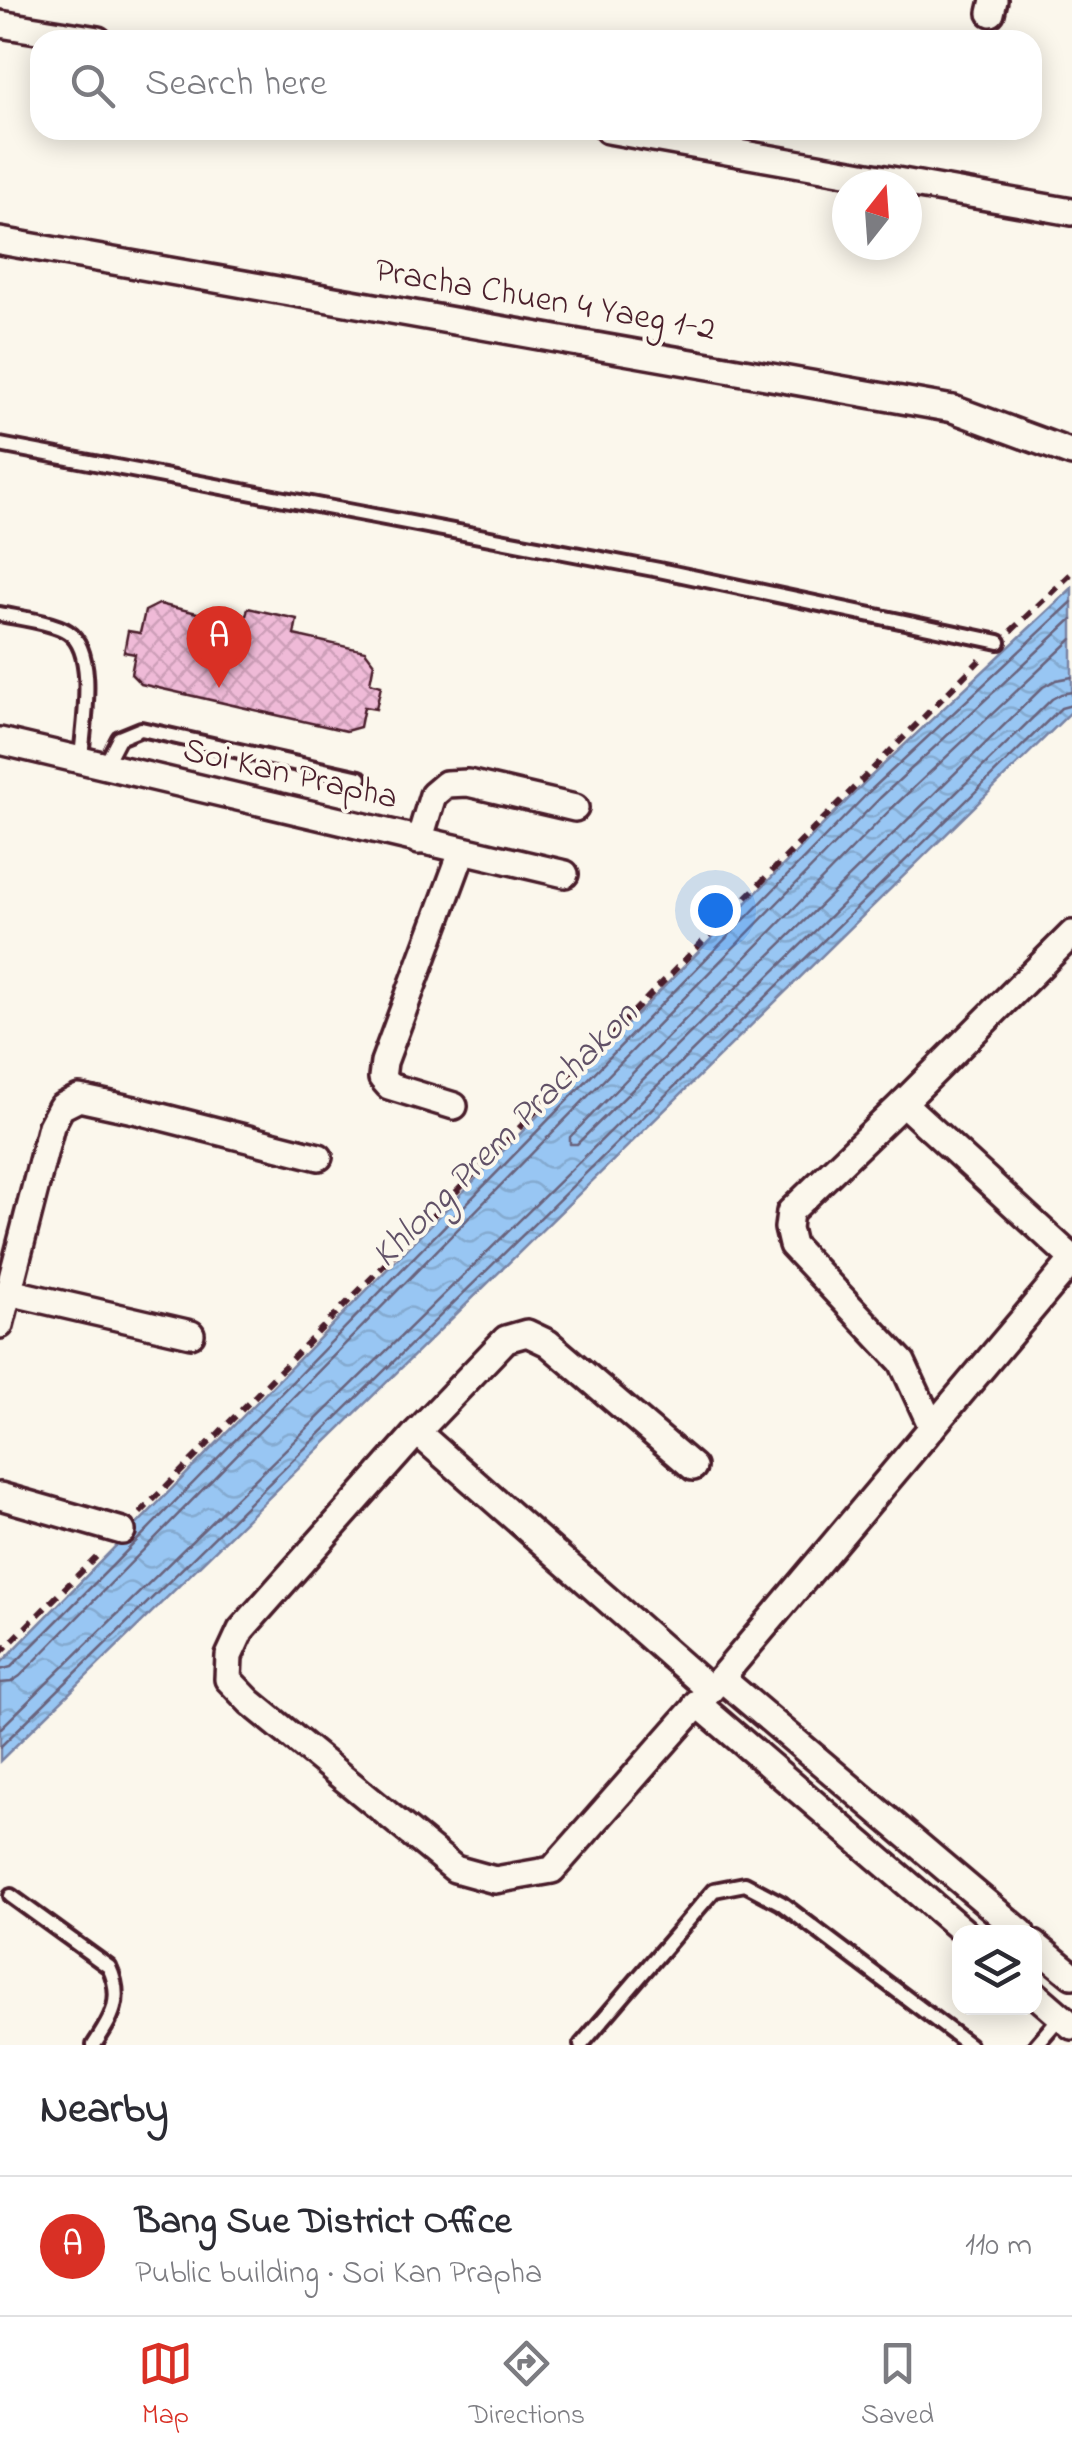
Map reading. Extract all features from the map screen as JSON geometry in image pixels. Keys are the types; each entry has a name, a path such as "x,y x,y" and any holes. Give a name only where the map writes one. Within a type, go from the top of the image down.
{"street":[{"path":"0,24 37,30"},
{"path":"665,140 1072,212"},
{"name":"Pracha Chuen 4 Yaeg 1-2","path":"0,241 952,409 1072,452"},
{"name":"Soi Kan Prapha","path":"0,741 564,874"},
{"path":"418,841 433,795 446,784 468,783 575,808"},
{"path":"454,1106 389,1086 382,1078 384,1062 462,852"},
{"path":"932,1427 902,1362 792,1245 790,1212 1072,934"},
{"path":"0,1325 52,1126 61,1107 79,1098 318,1158"},
{"path":"692,1467 548,1343 527,1333 506,1339 416,1432 241,1630 229,1656 228,1680 454,1869 495,1880 552,1870 1072,1259 903,1103"},
{"path":"9,1292 192,1334"},
{"path":"416,1432 709,1690 957,1925"},
{"path":"0,1496 122,1531"},
{"path":"709,1690 1012,1925"},
{"path":"1042,1951 1072,1976"},
{"path":"1042,2001 1066,2021"}],"lane":[{"path":"0,446 659,570 999,642"},
{"path":"0,614 65,630 78,640 84,655 92,763"},
{"path":"92,763 120,738 142,729 360,778"},
{"path":"581,2045 714,1890 745,1884 781,1902 970,2045"},
{"path":"11,1896 109,1967 116,1983 112,2018 94,2045"},
{"path":"1036,2045 1066,2021"}],"path":[{"path":"0,1653 446,1199 1072,573"}],"water":[{"path":"1072,588 1072,711 0,1761 0,1664 865,782"}],"building":[{"path":"159,604 244,624 248,608 297,619 294,635 365,651 374,663 370,683 381,686 376,709 364,707 360,727 346,731 141,684 131,674 135,654 124,652 128,631 140,633 145,611"}],"place":[{"name":"Bang Sue District Office","path":"219,688"}],"water label":[{"name":"Khlong Prem Prachakon","path":"506,1136"}]}
